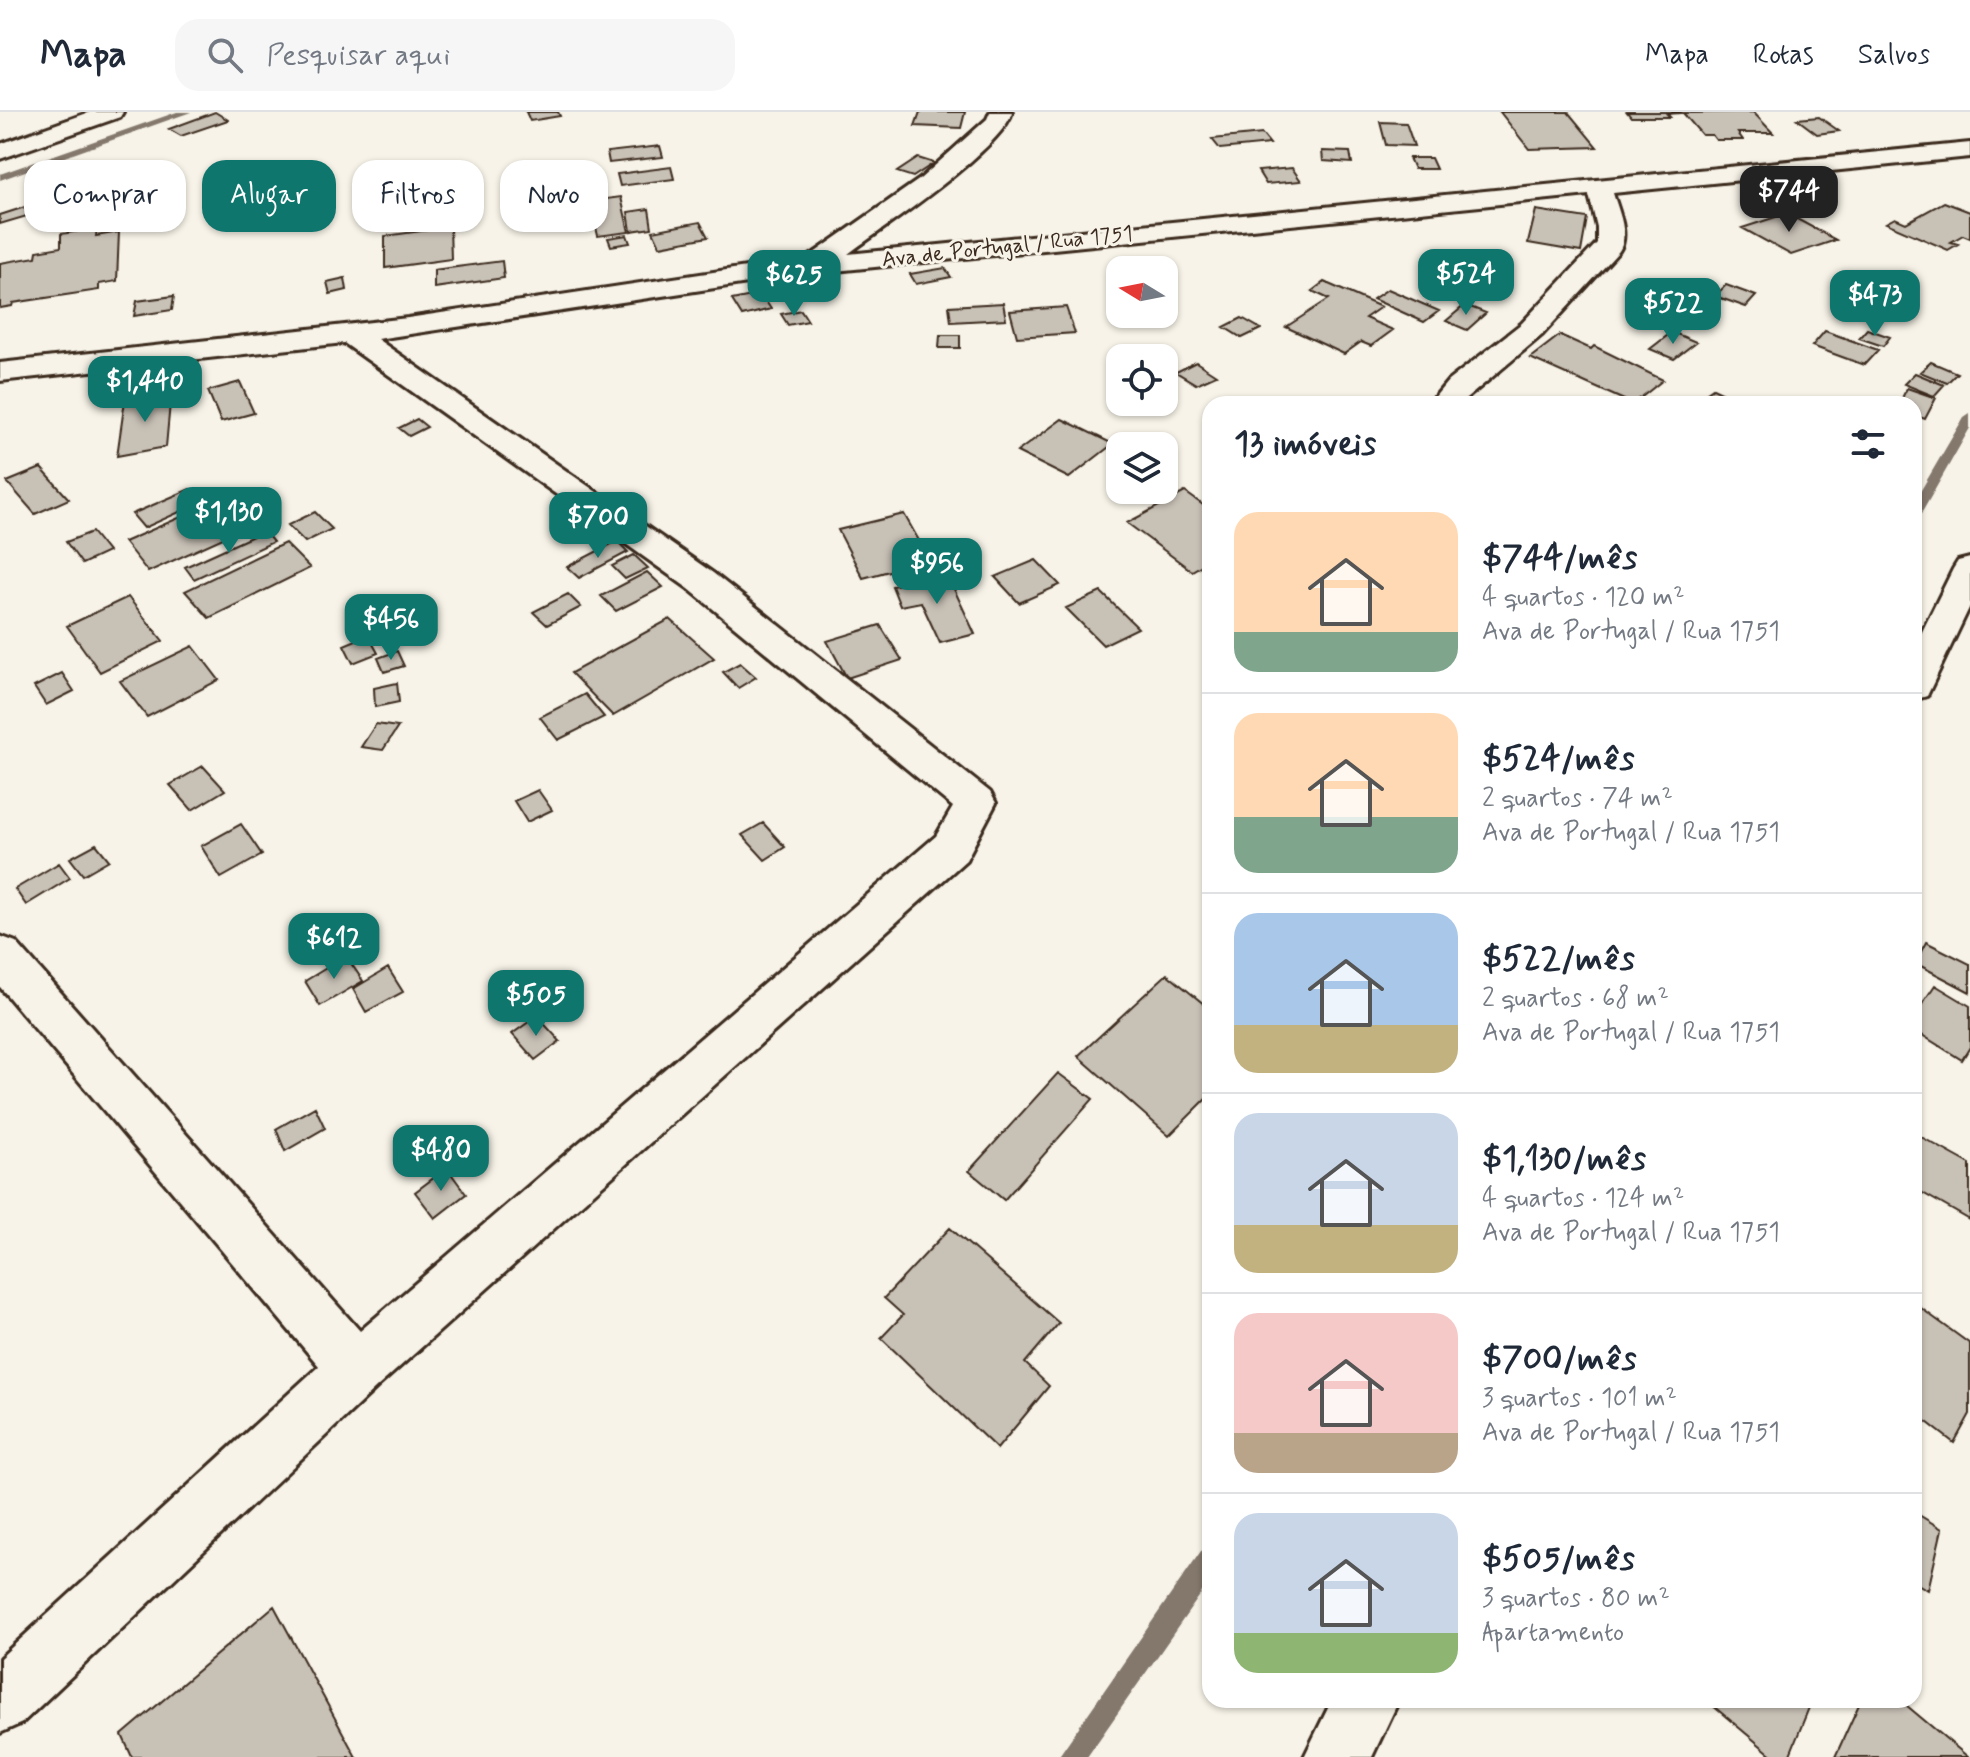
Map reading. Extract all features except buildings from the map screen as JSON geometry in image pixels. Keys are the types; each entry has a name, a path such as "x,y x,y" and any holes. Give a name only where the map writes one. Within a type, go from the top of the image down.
{"street":[{"path":"8,141 112,112"},
{"path":"815,265 929,184 998,122 1001,112"},
{"name":"Ava de Portugal / Rua 1751","path":"0,372 351,334 815,265 1970,150"},
{"path":"1451,396 1532,329 1610,245 1610,227 1599,186"},
{"path":"0,1701 357,1369 951,848 976,803 701,581 351,334"},
{"path":"1922,669 1970,569"},
{"path":"0,955 357,1369"},
{"path":"1337,1757 1363,1708"}],"waterway":[{"path":"0,177 186,112"},
{"path":"1922,500 1970,417"},
{"path":"1071,1757 1202,1571"}]}
